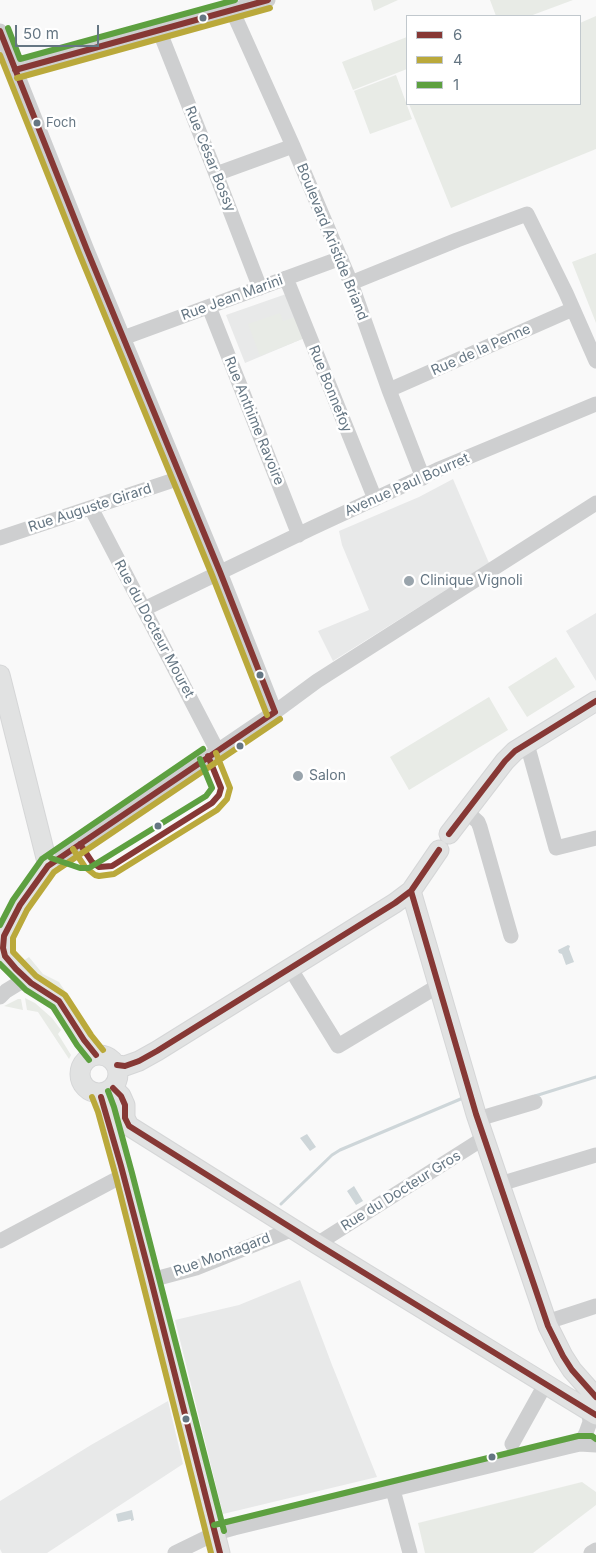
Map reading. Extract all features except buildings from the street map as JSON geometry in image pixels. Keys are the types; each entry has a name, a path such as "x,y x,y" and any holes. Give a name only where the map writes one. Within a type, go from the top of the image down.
{"main road":[{"path":"0,675 48,866 20,905 4,936 2,947 5,956 26,985"},
{"path":"117,1065 125,1066 139,1061 395,903 411,891 444,842 505,761 515,751 596,701"},
{"path":"411,891 478,1119 546,1322 592,1406"},
{"path":"0,921 20,905"},
{"path":"0,968 7,975 26,985 55,1011 90,1058"},
{"path":"220,1553 106,1109 107,1091 117,1083 119,1077 117,1065 104,1055 90,1058 81,1066 80,1073 83,1085 94,1093 107,1091 121,1096 126,1105 125,1118 129,1126 317,1244 550,1386 592,1406"},
{"path":"550,1386 570,1377 572,1370"}],"street":[{"path":"9,62 159,30 268,0"},
{"name":"Boulevard Aristide Briand","path":"232,10 293,146 351,283 423,478"},
{"name":"Rue César Bossy","path":"159,30 260,288"},
{"path":"0,31 9,62 220,572 274,712"},
{"path":"216,174 293,146"},
{"path":"351,283 527,214 596,361"},
{"name":"Rue Jean Marini","path":"123,338 340,258"},
{"name":"Rue Bonnefoy","path":"286,278 374,499"},
{"name":"Rue Anthime Ravoire","path":"208,307 299,535"},
{"name":"Rue de la Penne","path":"390,390 573,309"},
{"name":"Avenue Paul Bourret","path":"144,609 444,467 596,404"},
{"name":"Rue Auguste Girard","path":"0,538 180,478"},
{"path":"48,866 317,681 596,503"},
{"name":"Rue du Docteur Mouret","path":"91,508 217,750"},
{"path":"527,744 556,848 596,838"},
{"path":"466,812 478,822 480,827 511,936"},
{"path":"290,968 338,1046 438,986"},
{"path":"0,997 6,991 26,985"},
{"path":"0,1002 19,996 26,985"},
{"path":"478,1119 535,1102"},
{"name":"Rue du Docteur Gros","path":"317,1244 484,1138"},
{"path":"500,1184 596,1155"},
{"path":"0,1241 124,1175"},
{"name":"Rue Montagard","path":"151,1280 196,1268 293,1229"},
{"path":"546,1322 596,1306"},
{"path":"512,1444 550,1386"},
{"path":"175,1553 216,1534 365,1496 590,1446 586,1433 590,1422 589,1414 592,1406"},
{"path":"394,1490 410,1553"},
{"path":"592,1553 596,1550"}],"shaded area":[{"path":"371,0 398,0 374,11"},
{"path":"490,0 573,0 533,15 496,15"},
{"path":"596,16 596,149 451,208 409,105 581,105 581,23"},
{"path":"406,37 406,69 353,90 342,62"},
{"path":"396,75 412,119 370,134 354,91"},
{"path":"596,253 596,323 572,262"},
{"path":"289,293 307,337 245,363 226,315"},
{"path":"280,313 283,321 298,316 307,337 260,356 248,324"},
{"name":"Clinique Vignoli","path":"453,479 489,563 333,661 318,631 369,610 342,545 339,531 419,497"},
{"path":"596,613 596,681 566,631"},
{"path":"556,657 575,687 527,717 508,687"},
{"path":"489,697 508,730 409,790 390,757"},
{"path":"568,945 570,946 569,949 574,962 566,965 562,954 558,950"},
{"path":"29,957 43,974 59,982 72,1005 20,963"},
{"path":"25,998 35,1003 52,1018 61,1030 58,1034 71,1055 69,1059 38,1012 27,1010"},
{"path":"21,999 23,1010 4,1006"},
{"path":"307,1134 316,1147 310,1151 300,1138"},
{"path":"354,1186 363,1201 356,1205 347,1191"},
{"path":"300,1280 377,1477 223,1514 175,1320 239,1305"},
{"path":"168,1401 183,1464 47,1553 2,1553 0,1549 0,1501 91,1445"},
{"path":"582,1482 596,1492 596,1505 533,1553 425,1553 418,1523"},
{"path":"132,1510 134,1520 118,1522 116,1514"}],"waterway":[{"path":"535,1096 596,1077"},
{"path":"281,1204 332,1155 340,1150 463,1098"}],"transit line":[{"name":"1","path":"8,28 20,59 235,0"},
{"name":"6","path":"15,70 268,0"},
{"name":"4","path":"17,78 270,8"},
{"name":"6","path":"0,31 275,712"},
{"name":"4","path":"0,55 79,253 212,575 267,715"},
{"name":"6","path":"449,834 505,761 515,751 596,701"},
{"name":"6","path":"96,1055 59,1001 31,983 5,956 3,948 4,936 20,905 48,866 275,712"},
{"name":"4","path":"103,1050 65,995 36,976 13,952 13,938 27,910 54,872 280,719"},
{"name":"1","path":"0,925 13,900 42,859 203,749"},
{"name":"4","path":"73,849 85,867 95,875 114,874 217,810 227,799 230,788 216,753"},
{"name":"6","path":"80,844 92,862 99,867 112,866 212,803 219,795 221,788 208,756"},
{"name":"1","path":"51,858 80,868 89,868 206,796 212,788 200,759"},
{"name":"6","path":"117,1065 125,1066 157,1051 395,903 411,891 439,850"},
{"name":"6","path":"411,891 476,1114 548,1326 572,1370 596,1397"},
{"name":"1","path":"0,964 26,990 53,1007 89,1060"},
{"name":"6","path":"113,1088 121,1096 125,1105 125,1118 129,1126 596,1415"},
{"name":"1","path":"108,1091 132,1173 224,1531"},
{"name":"4","path":"92,1097 116,1177 211,1553"},
{"name":"6","path":"101,1097 151,1280 220,1553"},
{"name":"1","path":"214,1525 578,1436 592,1436 596,1439"}],"place":[{"name":"Foch","path":"37,123"},
{"name":"Clinique Vignoli","path":"409,581"},
{"name":"Salon","path":"298,776"}]}
